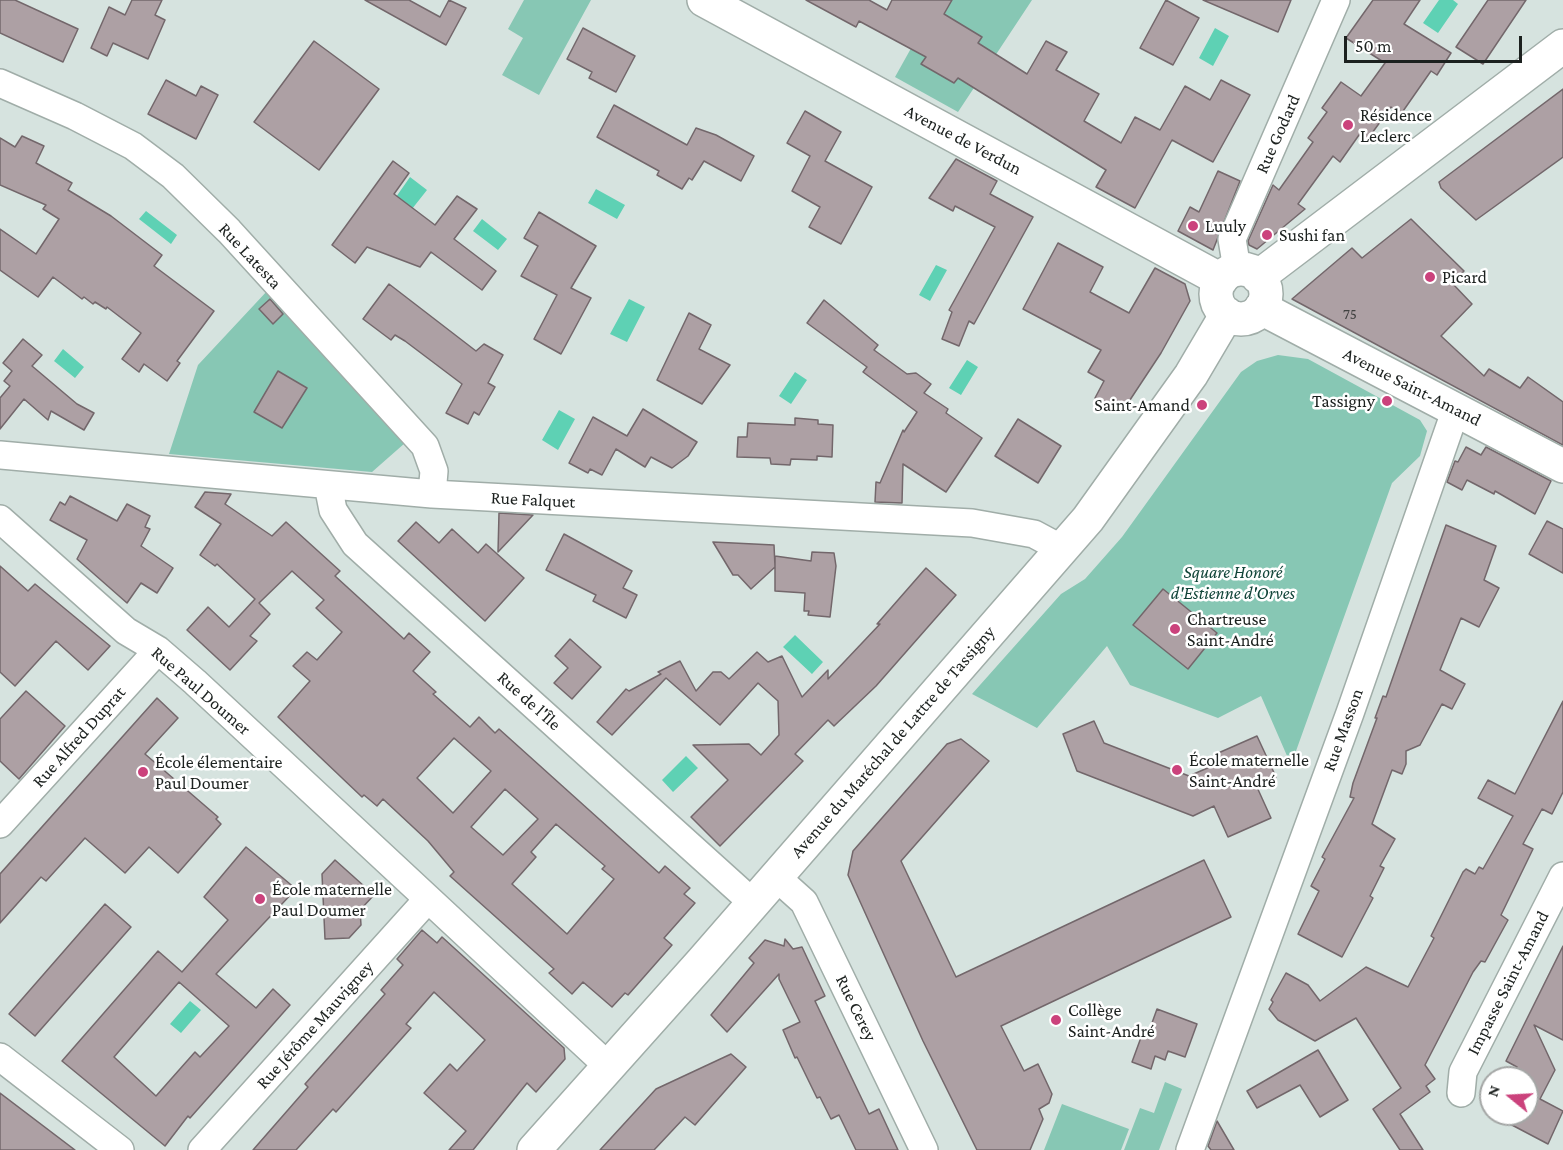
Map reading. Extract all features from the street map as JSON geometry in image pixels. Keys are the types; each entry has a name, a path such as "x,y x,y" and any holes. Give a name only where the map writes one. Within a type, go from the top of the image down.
{"main road":[{"name":"Avenue de Verdun","path":"704,0 1244,283"},
{"path":"1244,283 1563,46"},
{"name":"Avenue du Maréchal de Lattre de Tassigny","path":"534,1150 1062,549 1126,467 1191,375 1227,314 1216,298 1244,283"},
{"name":"Avenue Saint-Amand","path":"1244,283 1435,401 1456,409 1563,466"}],"street":[{"name":"Rue Godard","path":"1244,283 1232,239 1336,0"},
{"name":"Rue Latesta","path":"0,83 75,116 133,146 173,176 229,231 425,446 434,471 432,494"},
{"name":"Rue Masson","path":"1190,1150 1350,713 1456,409"},
{"name":"Rue Falquet","path":"0,454 432,494 972,523 1034,534 1062,549"},
{"name":"Rue de l'Île","path":"328,485 333,510 355,544 752,902"},
{"name":"Rue Paul Doumer","path":"0,519 126,631 158,650 608,1066"},
{"name":"Rue Alfred Duprat","path":"0,824 158,650"},
{"name":"Rue Cerey","path":"775,876 804,902 924,1150"},
{"name":"Impasse Saint-Amand","path":"1461,1093 1463,1072 1563,876"},
{"name":"Rue Jérôme Mauvigney","path":"202,1150 428,899"},
{"path":"0,1057 120,1150"}],"green space":[{"path":"524,0 591,0 539,95 502,75 523,38 508,29"},
{"path":"938,0 1032,0 958,112 895,77"},
{"path":"268,290 405,443 372,472 169,454 198,365"},
{"name":"Square Honoré d'Estienne d'Orves","path":"1278,355 1308,359 1420,420 1427,431 1420,456 1392,483 1291,765 1261,696 1218,718 1130,685 1107,646 1037,728 972,694 1061,594 1085,579 1122,537 1241,372 1257,361"},
{"path":"1165,1082 1182,1089 1159,1150 1124,1150 1140,1108 1154,1113"},
{"path":"1062,1104 1129,1129 1121,1150 1044,1150"}],"shaded area":[{"path":"1439,0 1453,0 1458,4 1438,33 1423,23"},
{"path":"1215,28 1229,36 1213,66 1199,58"},
{"path":"410,177 427,190 412,209 396,197"},
{"path":"596,189 625,205 617,219 588,203"},
{"path":"146,211 177,235 171,244 139,219"},
{"path":"482,219 507,239 498,250 473,231"},
{"path":"936,265 947,270 930,301 919,295"},
{"path":"629,299 645,307 627,342 610,334"},
{"path":"63,349 84,367 75,378 54,361"},
{"path":"967,360 978,367 961,395 949,388"},
{"path":"795,372 807,380 791,404 779,396"},
{"path":"559,410 575,419 558,450 542,440"},
{"path":"795,635 823,662 812,674 783,647"},
{"path":"686,756 698,768 673,792 662,780"},
{"path":"190,1001 201,1010 181,1033 170,1024"}],"building":[{"path":"0,0 15,0 78,29 63,62 0,33"},
{"path":"132,0 162,0 155,15 165,20 148,59 113,43 107,56 91,48 109,7 125,15"},
{"path":"365,0 409,0 440,17 449,0 466,8 446,45"},
{"path":"806,0 869,0 887,10 892,0 952,0 944,14 982,37 978,43 1027,74 1046,41 1067,52 1056,70 1099,94 1084,121 1121,143 1135,117 1160,130 1185,86 1210,100 1221,80 1250,95 1213,162 1172,140 1135,208 1096,187 1106,170 958,78 954,83 921,64 926,57 859,21 856,27"},
{"path":"1166,0 1199,18 1173,65 1140,48"},
{"path":"1203,0 1291,0 1278,32"},
{"path":"1373,0 1420,0 1404,24 1451,53 1437,75 1431,71 1401,114 1391,107 1367,140 1359,135 1340,162 1333,156 1298,204 1305,209 1257,249 1249,245 1248,241 1273,185 1279,190 1313,142 1308,138 1327,112 1322,108 1341,82 1361,96 1385,63 1346,38"},
{"path":"1488,0 1526,0 1483,64 1456,47"},
{"path":"583,28 635,56 616,92 589,78 592,72 567,59"},
{"path":"314,41 379,89 319,170 254,122"},
{"path":"166,80 196,96 201,86 218,95 196,139 148,114"},
{"path":"1563,89 1563,157 1476,220 1441,188 1439,182"},
{"path":"614,105 687,145 696,128 716,135 754,156 741,181 704,161 692,180 689,178 682,189 657,175 659,171 597,137"},
{"path":"805,111 841,132 825,161 872,187 841,244 809,227 820,207 792,191 810,156 787,143"},
{"path":"22,136 44,146 36,163 72,183 68,190 111,216 162,255 154,266 214,311 177,361 180,363 167,381 144,364 139,372 122,359 141,333 107,307 106,309 95,302 93,304 84,297 82,299 53,277 38,297 0,270 0,229 36,254 59,219 43,209 46,205 0,185 0,138 15,147"},
{"path":"956,159 997,181 990,194 1033,217 974,324 969,321 959,346 942,339 952,312 949,310 995,227 955,206 953,211 929,198"},
{"path":"393,161 409,173 394,194 435,225 457,196 477,209 454,239 496,271 482,290 431,252 420,267 367,247 355,263 332,245"},
{"path":"1218,171 1240,181 1213,250 1178,231 1190,207 1199,212"},
{"path":"539,212 596,246 571,288 591,298 561,354 534,339 557,295 521,276 538,246 524,238"},
{"path":"1411,219 1464,271 1452,283 1472,304 1441,336 1484,376 1489,369 1520,388 1528,377 1563,402 1563,445 1292,299 1352,248 1362,258"},
{"path":"1058,243 1103,267 1090,292 1129,313 1155,268 1185,284 1190,301 1161,353 1122,412 1095,398 1104,381 1088,372 1101,350 1023,309"},
{"path":"389,284 476,351 484,344 503,355 488,383 495,387 479,415 474,412 468,424 446,413 462,384 405,341 395,335 391,340 363,319"},
{"path":"270,299 283,314 273,324 259,309"},
{"path":"824,300 878,345 874,350 907,374 916,373 931,384 924,393 948,409 946,413 982,438 946,492 903,464 902,503 875,502 876,482 880,483 903,430 904,432 917,412 863,372 867,367 807,323"},
{"path":"689,313 711,325 699,349 730,365 702,404 657,380"},
{"path":"23,339 42,355 32,366 77,404 94,413 84,430 51,411 48,420 24,399 0,429 0,398 10,386 4,381 12,371 3,363"},
{"path":"278,371 307,388 282,428 254,412"},
{"path":"643,409 697,442 688,456 672,468 651,457 645,467 616,449 602,475 590,469 588,473 569,463 593,417 627,436"},
{"path":"795,418 818,420 818,424 833,425 832,457 817,456 817,460 791,459 790,465 771,464 770,458 737,457 738,437 747,437 748,423 795,425"},
{"path":"1018,419 1061,446 1038,483 995,456"},
{"path":"1466,447 1481,455 1486,447 1551,481 1535,514 1495,491 1494,494 1467,480 1462,490 1447,482 1455,461 1458,462"},
{"path":"205,492 231,494 225,504 272,536 286,522 340,571 335,576 404,639 409,633 430,652 413,671 436,692 433,694 470,727 479,717 495,733 499,729 659,873 665,866 690,888 684,894 695,903 664,938 672,945 628,995 625,993 612,1007 583,982 572,994 549,973 554,969 450,876 454,872 428,841 383,799 377,806 364,795 362,797 278,717 310,681 293,666 307,652 317,660 342,632 316,608 324,600 292,571 259,603 270,614 250,636 257,641 230,670 187,630 208,607 229,627 255,599 217,564 215,566 200,555 221,524 195,507","holes":["454,738 491,771 453,813 417,778","505,789 538,819 503,855 471,827","556,824 605,866 602,869 614,879 567,934 512,884 536,857 531,852"]},
{"path":"70,496 117,521 127,504 150,516 145,527 150,529 141,546 173,568 157,593 141,583 127,603 77,559 87,540 50,520 60,502 65,505"},
{"path":"499,513 533,515 498,552"},
{"path":"1547,521 1563,529 1563,573 1529,554"},
{"path":"416,522 439,543 452,529 478,553 486,544 524,578 485,621 398,541"},
{"path":"1446,525 1496,546 1484,580 1499,588 1479,627 1461,618 1440,670 1465,684 1452,709 1442,704 1420,745 1406,751 1406,764 1402,774 1392,770 1372,824 1395,839 1380,866 1384,868 1370,896 1373,898 1342,957 1298,934 1319,891 1311,886 1325,859 1322,857 1354,798 1350,797 1353,783 1383,696 1386,697"},
{"path":"564,534 632,571 623,588 637,595 626,618 593,601 596,595 546,570"},
{"path":"713,542 774,545 775,567 751,589 738,575 733,575"},
{"path":"812,552 834,553 836,566 830,617 808,615 809,611 804,611 805,593 775,591 775,556 811,561"},
{"path":"0,566 28,591 35,584 110,646 88,670 56,641 15,686 0,672"},
{"path":"926,568 956,595 876,686 834,726 828,720 795,754 803,761 720,846 691,817 728,780 693,745 749,744 761,755 779,735 778,701 758,683 720,725 666,678 612,735 597,722 626,689 629,691 680,661 696,691 713,672 721,672 729,679 757,652 768,662 782,656 802,697 828,670 828,679 880,624 877,624"},
{"name":"Chartreuse Saint-André","path":"1163,589 1217,633 1188,669 1133,625"},
{"path":"570,639 601,667 572,699 554,683 568,668 555,656"},
{"path":"26,691 65,726 19,779 0,761 0,719"},
{"name":"École élementaire Paul Doumer","path":"157,698 178,718 145,754 218,817 216,819 221,824 178,873 149,847 125,873 85,838 46,881 41,877 0,923 0,874"},
{"path":"1563,701 1563,792 1552,814 1542,809 1523,844 1533,849 1501,915 1508,920 1485,962 1481,961 1473,972 1425,1065 1435,1079 1426,1086 1430,1092 1400,1114 1423,1150 1400,1150 1373,1109 1401,1088 1356,1018 1315,1041 1278,1020 1269,1009 1273,1002 1271,1000 1286,973 1308,985 1320,1001 1366,967 1408,987 1434,938 1431,936 1463,872 1466,869 1475,874 1479,867 1483,869 1513,816 1478,798 1488,780 1515,794"},
{"path":"1094,721 1104,743 1189,776 1219,763 1216,754 1257,736 1276,777 1256,785 1271,818 1228,837 1214,806 1193,816 1077,771 1063,734"},
{"path":"961,739 989,761 901,861 956,977 1204,860 1231,917 1001,1026 1024,1071 1038,1064 1052,1094 1049,1103 1039,1109 1043,1119 1030,1150 977,1150 923,1041 848,875 853,851 947,744"},
{"path":"246,847 296,889 216,974 256,1008 273,989 290,1005 190,1118 188,1116 165,1146 62,1061 158,951 182,972 228,920 204,897","holes":["179,982 229,1026 200,1057 195,1052 156,1096 114,1057"]},
{"path":"335,860 374,895 360,910 361,925 349,938 325,939 322,874"},
{"path":"105,904 131,927 35,1036 9,1014"},
{"path":"422,930 437,943 442,937 564,1048 565,1059 536,1092 527,1083 473,1150 449,1150 466,1131 424,1093 450,1064 457,1071 485,1040 434,992 406,1024 411,1028 336,1112 333,1109 296,1150 253,1150 308,1087 305,1084 385,994 381,990 403,965 397,959"},
{"path":"785,939 793,949 802,947 825,996 815,1001 869,1114 879,1109 898,1150 856,1150 839,1115 831,1119 820,1097 817,1098 797,1057 795,1058 783,1030 800,1022 779,979 779,974 727,1032 711,1015 754,963 749,958 765,940 784,946"},
{"path":"1563,946 1563,1040 1534,1025 1555,1070 1540,1099 1563,1111 1548,1144 1514,1126 1539,1126 1539,1066 1515,1066 1506,1061"},
{"path":"1157,1009 1197,1024 1185,1057 1168,1051 1165,1060 1155,1056 1151,1069 1132,1062 1143,1032 1148,1034"},
{"path":"1318,1050 1348,1100 1320,1117 1300,1085 1257,1108 1247,1091"},
{"path":"731,1054 746,1067 695,1125 685,1117 654,1150 600,1150 656,1089"},
{"path":"0,1093 75,1150 0,1150"},
{"path":"1217,1121 1234,1150 1211,1150 1208,1146"}],"place":[{"name":"Résidence Leclerc","path":"1348,125"},
{"name":"Luuly","path":"1193,226"},
{"name":"Sushi fan","path":"1267,235"},
{"name":"Picard","path":"1430,277"},
{"name":"Tassigny","path":"1387,401"},
{"name":"Saint-Amand","path":"1202,405"},
{"name":"Chartreuse Saint-André","path":"1175,629"},
{"name":"École maternelle Saint-André","path":"1177,770"},
{"name":"École élementaire Paul Doumer","path":"143,772"},
{"name":"École maternelle Paul Doumer","path":"260,899"},
{"name":"Collège Saint-André","path":"1056,1020"}]}
